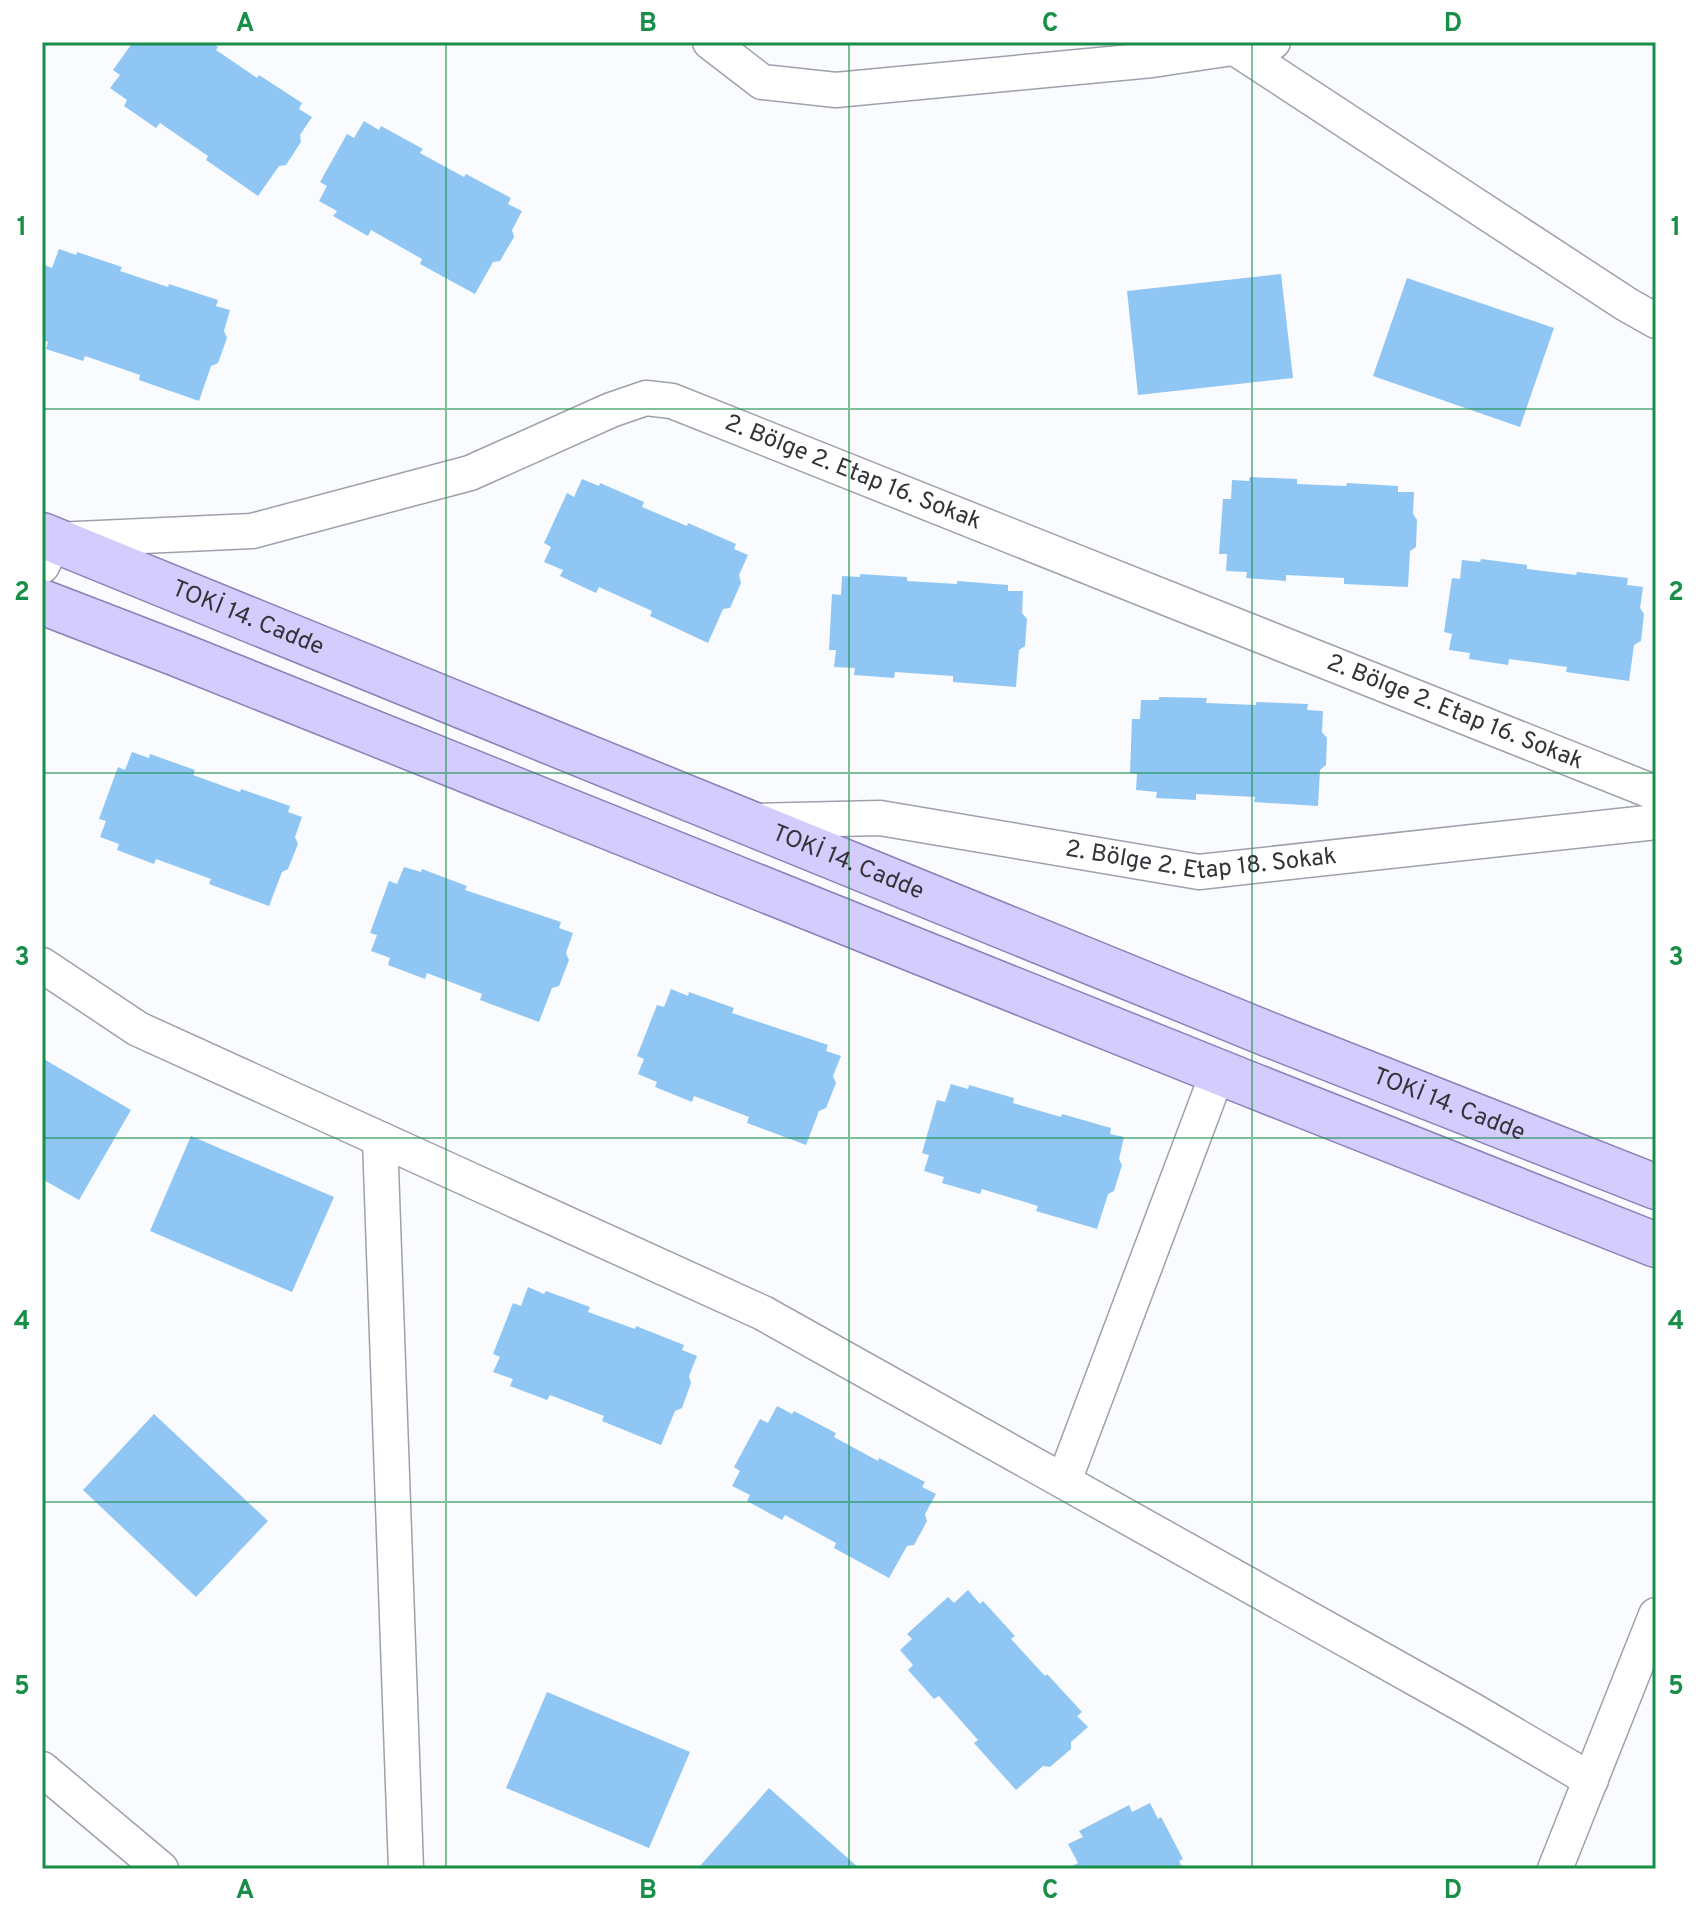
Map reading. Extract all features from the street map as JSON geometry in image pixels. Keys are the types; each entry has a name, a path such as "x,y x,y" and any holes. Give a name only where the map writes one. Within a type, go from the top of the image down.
{"main road":[{"name":"TOKİ 14. Cadde","path":"46,547 745,821 1270,1035 1656,1187"},
{"path":"42,602 1656,1245"}],"street":[{"path":"710,42 762,82 836,90 1152,60 1273,42"},
{"path":"1235,48 1656,321"},
{"name":"2. Bölge 2. Etap 16. Sokak","path":"46,547 252,531 470,473 611,410 646,398 672,401 1656,793"},
{"name":"2. Bölge 2. Etap 18. Sokak","path":"745,821 880,818 1199,872 1656,822"},
{"path":"42,965 138,1029 763,1313 1472,1710 1591,1780"},
{"path":"1064,1481 1218,1072"},
{"path":"380,1139 406,1869"},
{"path":"1555,1869 1656,1615"},
{"path":"42,1769 161,1869"}],"building":[{"path":"133,42 211,42 218,47 216,50 257,78 259,75 302,103 299,109 312,117 300,135 301,142 286,165 279,166 258,196 160,123 156,128 124,106 127,100 110,88 120,75 113,70"},
{"path":"364,121 379,130 381,126 423,149 420,153 511,198 508,204 522,211 512,230 514,237 500,261 493,262 475,294 420,264 422,259 371,230 368,236 333,216 337,211 319,201 327,186 320,182 347,134 354,138"},
{"path":"59,249 122,267 120,271 168,287 169,284 218,300 216,306 230,310 224,331 227,338 218,363 211,366 199,401 139,380 140,375 85,356 83,361 46,349 48,342 42,340 42,274 45,265 52,268"},
{"path":"1281,274 1293,378 1138,395 1127,291"},
{"path":"1407,278 1554,328 1520,427 1373,376"},
{"path":"1250,477 1297,479 1297,484 1398,486 1398,492 1414,492 1416,547 1410,551 1408,587 1344,584 1344,578 1286,575 1286,581 1246,578 1247,572 1226,571 1227,554 1219,554 1223,499 1231,499 1232,480 1249,481"},
{"path":"582,479 599,486 600,483 644,502 642,507 736,544 734,549 748,555 730,608 723,609 708,643 650,616 652,611 599,587 596,593 560,576 563,570 544,562 551,547 544,543 567,493 574,497"},
{"path":"1481,559 1527,565 1527,569 1628,578 1627,585 1643,587 1641,641 1634,645 1629,681 1566,672 1567,667 1509,659 1508,665 1469,659 1470,653 1449,650 1452,634 1444,632 1452,578 1460,579 1462,560 1480,562"},
{"path":"860,574 907,577 907,581 1008,585 1008,591 1023,591 1022,613 1027,619 1025,646 1019,650 1016,687 953,682 953,676 895,672 894,678 854,675 855,668 834,667 836,650 829,650 832,594 841,595 842,576 860,577"},
{"path":"1159,697 1207,698 1206,703 1308,704 1307,710 1323,711 1322,732 1327,738 1326,765 1320,770 1318,806 1254,802 1255,797 1196,794 1196,800 1156,798 1157,792 1136,790 1137,774 1130,773 1132,719 1140,719 1141,700 1159,700"},
{"path":"132,752 149,758 150,754 195,770 193,775 290,806 288,812 302,817 295,837 298,844 288,869 282,872 269,906 209,884 211,879 156,859 154,864 117,850 119,844 100,837 106,821 99,819 118,767 125,770"},
{"path":"404,867 421,872 422,869 467,886 465,890 561,922 559,928 573,933 566,953 569,960 559,986 552,988 539,1022 480,1000 482,994 427,973 425,979 388,965 390,958 371,951 377,935 370,933 389,881 397,884"},
{"path":"671,989 734,1008 732,1013 828,1045 826,1051 841,1056 833,1076 836,1083 826,1108 819,1111 806,1145 747,1123 749,1117 694,1096 692,1102 655,1087 657,1082 638,1074 644,1059 637,1056 657,1005 664,1007"},
{"path":"42,1058 131,1110 79,1200 42,1179"},
{"path":"951,1084 968,1089 969,1085 1014,1098 1013,1103 1111,1128 1110,1134 1124,1137 1119,1159 1122,1165 1114,1191 1108,1194 1097,1229 1036,1211 1038,1206 982,1189 980,1194 942,1183 944,1177 924,1171 929,1155 922,1153 937,1100 945,1102"},
{"path":"191,1136 334,1197 292,1292 150,1231"},
{"path":"528,1287 590,1307 588,1312 684,1345 682,1350 697,1356 682,1408 675,1411 661,1445 602,1421 604,1416 550,1395 547,1400 510,1386 513,1379 493,1372 500,1357 493,1354 513,1303 521,1306"},
{"path":"777,1406 792,1414 794,1411 836,1433 834,1437 878,1461 879,1458 925,1482 922,1487 936,1494 925,1514 927,1521 914,1545 907,1546 889,1578 834,1548 836,1543 785,1515 782,1520 747,1501 750,1495 732,1486 740,1471 734,1467 760,1419 768,1423"},
{"path":"154,1414 268,1521 196,1597 83,1490"},
{"path":"968,1590 980,1604 983,1601 1015,1636 1011,1639 1082,1712 1077,1716 1088,1727 1071,1742 1071,1749 1050,1767 1043,1766 1016,1790 974,1743 978,1740 939,1696 934,1699 908,1670 913,1665 900,1650 912,1639 907,1634 948,1597 954,1603"},
{"path":"547,1692 690,1752 649,1848 506,1788"},
{"path":"769,1788 860,1869 699,1867"},
{"path":"1150,1803 1183,1859 1179,1861 1183,1869 1074,1869 1072,1866 1078,1863 1068,1844 1083,1837 1079,1831 1129,1805 1132,1812"}]}
